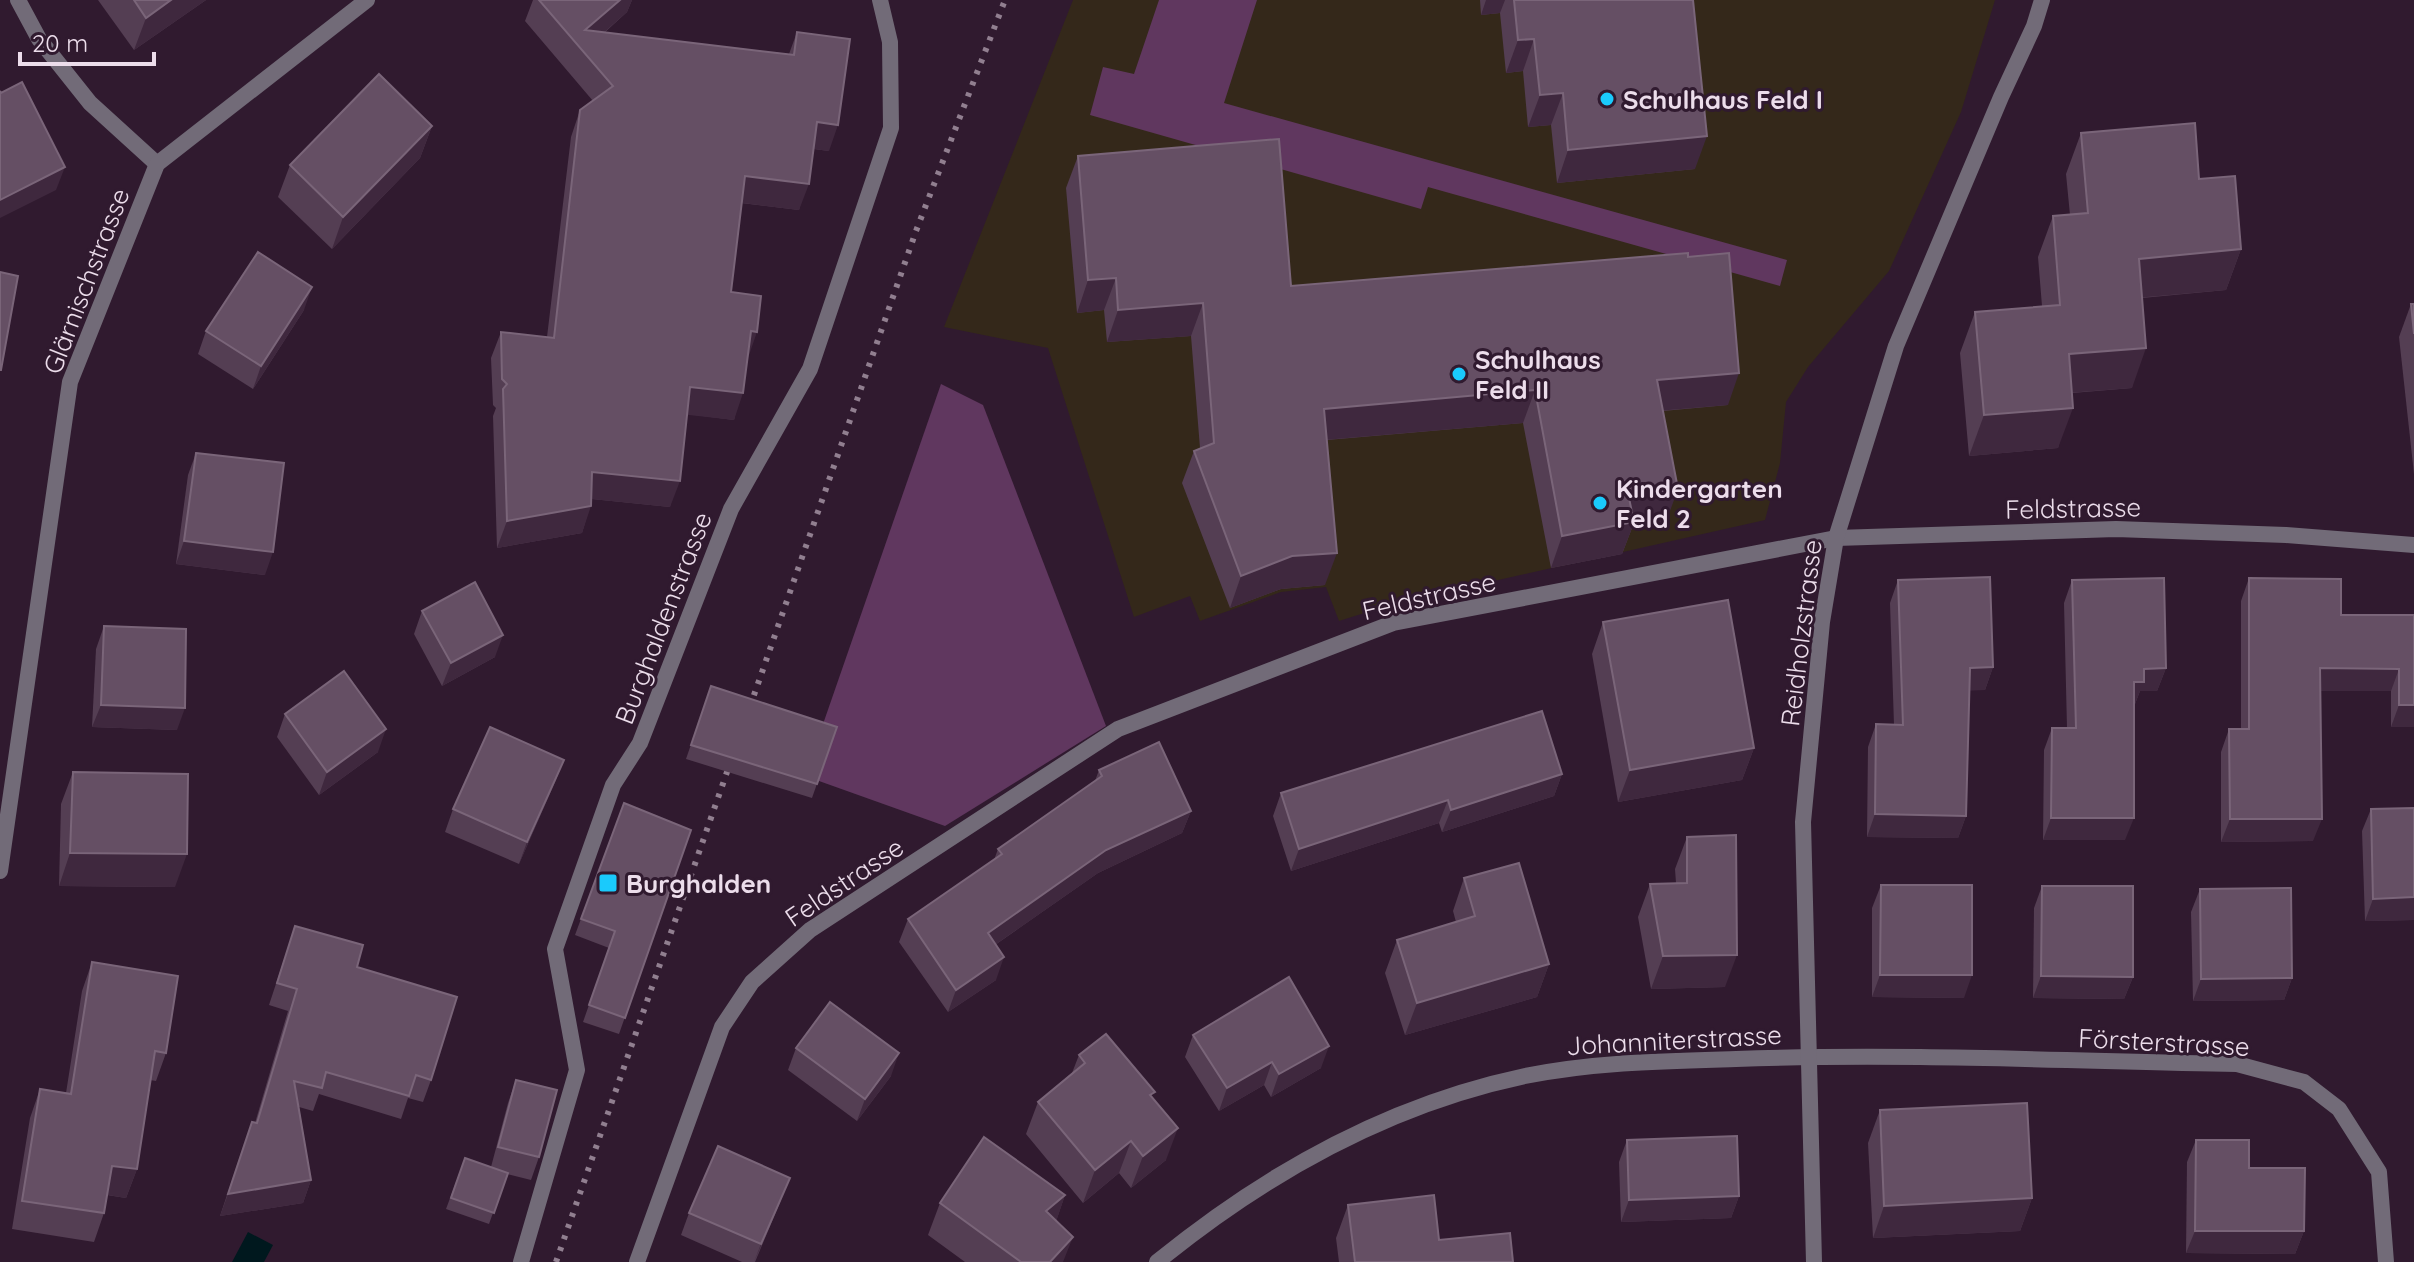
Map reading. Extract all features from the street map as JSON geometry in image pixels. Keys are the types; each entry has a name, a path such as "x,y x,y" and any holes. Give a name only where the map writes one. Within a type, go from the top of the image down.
{"street":[{"path":"18,0 39,39 90,103 157,164"},
{"name":"Glärnischstrasse","path":"0,871 70,382 157,164 367,0"},
{"name":"Burghaldenstrasse","path":"521,1262 577,1070 555,949 613,785 640,743 731,509 810,369 891,128 890,42 880,0"},
{"name":"Reidholzstrasse","path":"1814,1262 1803,822 1822,622 1836,538 1896,346 2034,26 2042,0"},
{"name":"Feldstrasse","path":"637,1262 722,1027 752,982 823,921 1118,729 1393,623 1836,538 2116,529 2286,535 2414,545"},
{"name":"Johanniterstrasse","path":"1157,1262 1250,1192 1314,1154 1380,1122 1451,1097 1523,1076 1598,1064 1811,1056"},
{"name":"Försterstrasse","path":"1811,1056 2237,1064 2304,1082 2339,1109 2379,1172 2386,1262"}],"shaded area":[{"path":"1073,0 1995,0 1961,112 1889,271 1808,367 1786,402 1780,463 1765,520 1396,603 1339,621 1326,587 1281,592 1200,621 1190,596 1134,617 1048,348 944,327"},
{"path":"1159,0 1257,0 1224,103 1787,260 1780,286 1428,187 1421,209 1090,115 1103,67 1134,74"},
{"path":"941,384 983,405 1106,726 945,826 805,776"}],"water":[{"path":"248,1232 273,1245 264,1262 232,1262"}],"building":[{"path":"134,0 171,0 146,18"},
{"path":"539,0 620,0 585,30 794,55 797,32 850,39 838,125 817,122 809,184 745,176 731,292 761,296 757,332 751,331 743,393 690,387 680,481 592,472 591,506 507,521 503,389 507,384 502,379 501,332 554,338 580,110 613,86"},
{"name":"Schulhaus Feld I","path":"1514,0 1693,0 1707,136 1568,150 1563,93 1540,95 1534,39 1518,40"},
{"path":"379,74 432,126 343,217 290,165"},
{"path":"22,82 65,167 0,200 0,91"},
{"path":"2195,123 2199,179 2235,176 2241,249 2139,259 2146,348 2069,354 2073,408 1984,415 1975,312 2060,305 2053,216 2088,213 2081,133"},
{"name":"Schulhaus Feld II","path":"1279,139 1291,286 1688,253 1688,257 1729,253 1739,373 1657,380 1678,489 1629,498 1634,522 1562,536 1535,390 1324,409 1337,553 1292,556 1241,576 1194,451 1214,443 1203,303 1118,310 1116,278 1088,280 1078,156"},
{"path":"258,252 312,287 261,366 206,331"},
{"path":"0,272 18,276 1,370 0,370"},
{"path":"2411,304 2414,304 2414,334"},
{"path":"196,453 284,463 273,552 184,541"},
{"path":"1990,577 1993,667 1970,668 1966,816 1875,814 1876,724 1903,725 1898,580"},
{"path":"2164,578 2166,668 2144,669 2144,682 2134,682 2134,818 2051,818 2052,728 2076,728 2072,580"},
{"path":"2249,578 2341,579 2341,615 2414,615 2414,705 2399,705 2399,669 2320,668 2322,819 2230,819 2229,729 2249,729"},
{"path":"475,582 503,635 451,663 422,611"},
{"path":"1728,600 1754,748 1630,770 1603,622"},
{"path":"104,626 186,629 185,708 101,705"},
{"path":"344,671 386,729 327,772 285,714"},
{"path":"711,686 837,727 817,784 691,745"},
{"path":"1542,711 1562,774 1451,810 1448,800 1299,849 1281,793"},
{"path":"490,727 564,760 527,842 453,809"},
{"path":"1159,742 1191,811 1106,850 988,933 1004,957 956,990 908,919 1002,854 998,849 1102,776 1099,770"},
{"path":"73,772 188,774 187,854 70,853"},
{"path":"624,803 691,830 625,1018 589,1005 615,931 581,919"},
{"path":"2414,808 2414,897 2373,899 2371,809"},
{"path":"1736,835 1737,955 1663,956 1650,884 1687,883 1687,837"},
{"path":"1519,863 1549,964 1417,1003 1397,940 1475,916 1464,878"},
{"path":"1881,885 1972,885 1972,975 1880,975"},
{"path":"2042,886 2133,886 2133,977 2041,976"},
{"path":"2291,888 2292,978 2201,979 2200,889"},
{"path":"295,926 363,945 357,967 457,997 431,1080 416,1075 409,1096 326,1072 322,1088 294,1081 311,1180 228,1194 252,1122 257,1123 297,989 277,983"},
{"path":"92,962 178,976 166,1053 155,1051 137,1169 112,1166 104,1213 22,1201 40,1089 71,1094"},
{"path":"1289,977 1329,1046 1279,1074 1272,1062 1227,1088 1193,1035"},
{"path":"830,1002 899,1053 865,1099 796,1048"},
{"path":"1106,1034 1155,1092 1150,1095 1178,1128 1143,1156 1131,1141 1095,1170 1038,1102 1085,1063 1079,1055"},
{"path":"516,1080 557,1090 539,1157 498,1147"},
{"path":"2027,1103 2032,1198 1884,1206 1880,1110"},
{"path":"1737,1136 1739,1196 1629,1200 1627,1140"},
{"path":"984,1137 1065,1195 1046,1211 1073,1237 1050,1262 1021,1262 940,1203"},
{"path":"2196,1140 2249,1140 2249,1168 2305,1168 2304,1231 2195,1231"},
{"path":"718,1146 790,1178 761,1244 689,1213"},
{"path":"465,1158 508,1173 494,1213 451,1198"},
{"path":"1434,1195 1439,1240 1510,1233 1513,1262 1355,1262 1348,1205"}],"railway":[{"path":"746,718 916,231 1005,0"},
{"path":"556,1262 734,752"}],"place":[{"name":"Schulhaus Feld I","path":"1607,99"},
{"name":"Schulhaus Feld II","path":"1459,374"},
{"name":"Kindergarten Feld 2","path":"1600,503"},
{"name":"Burghalden","path":"608,883"}]}
